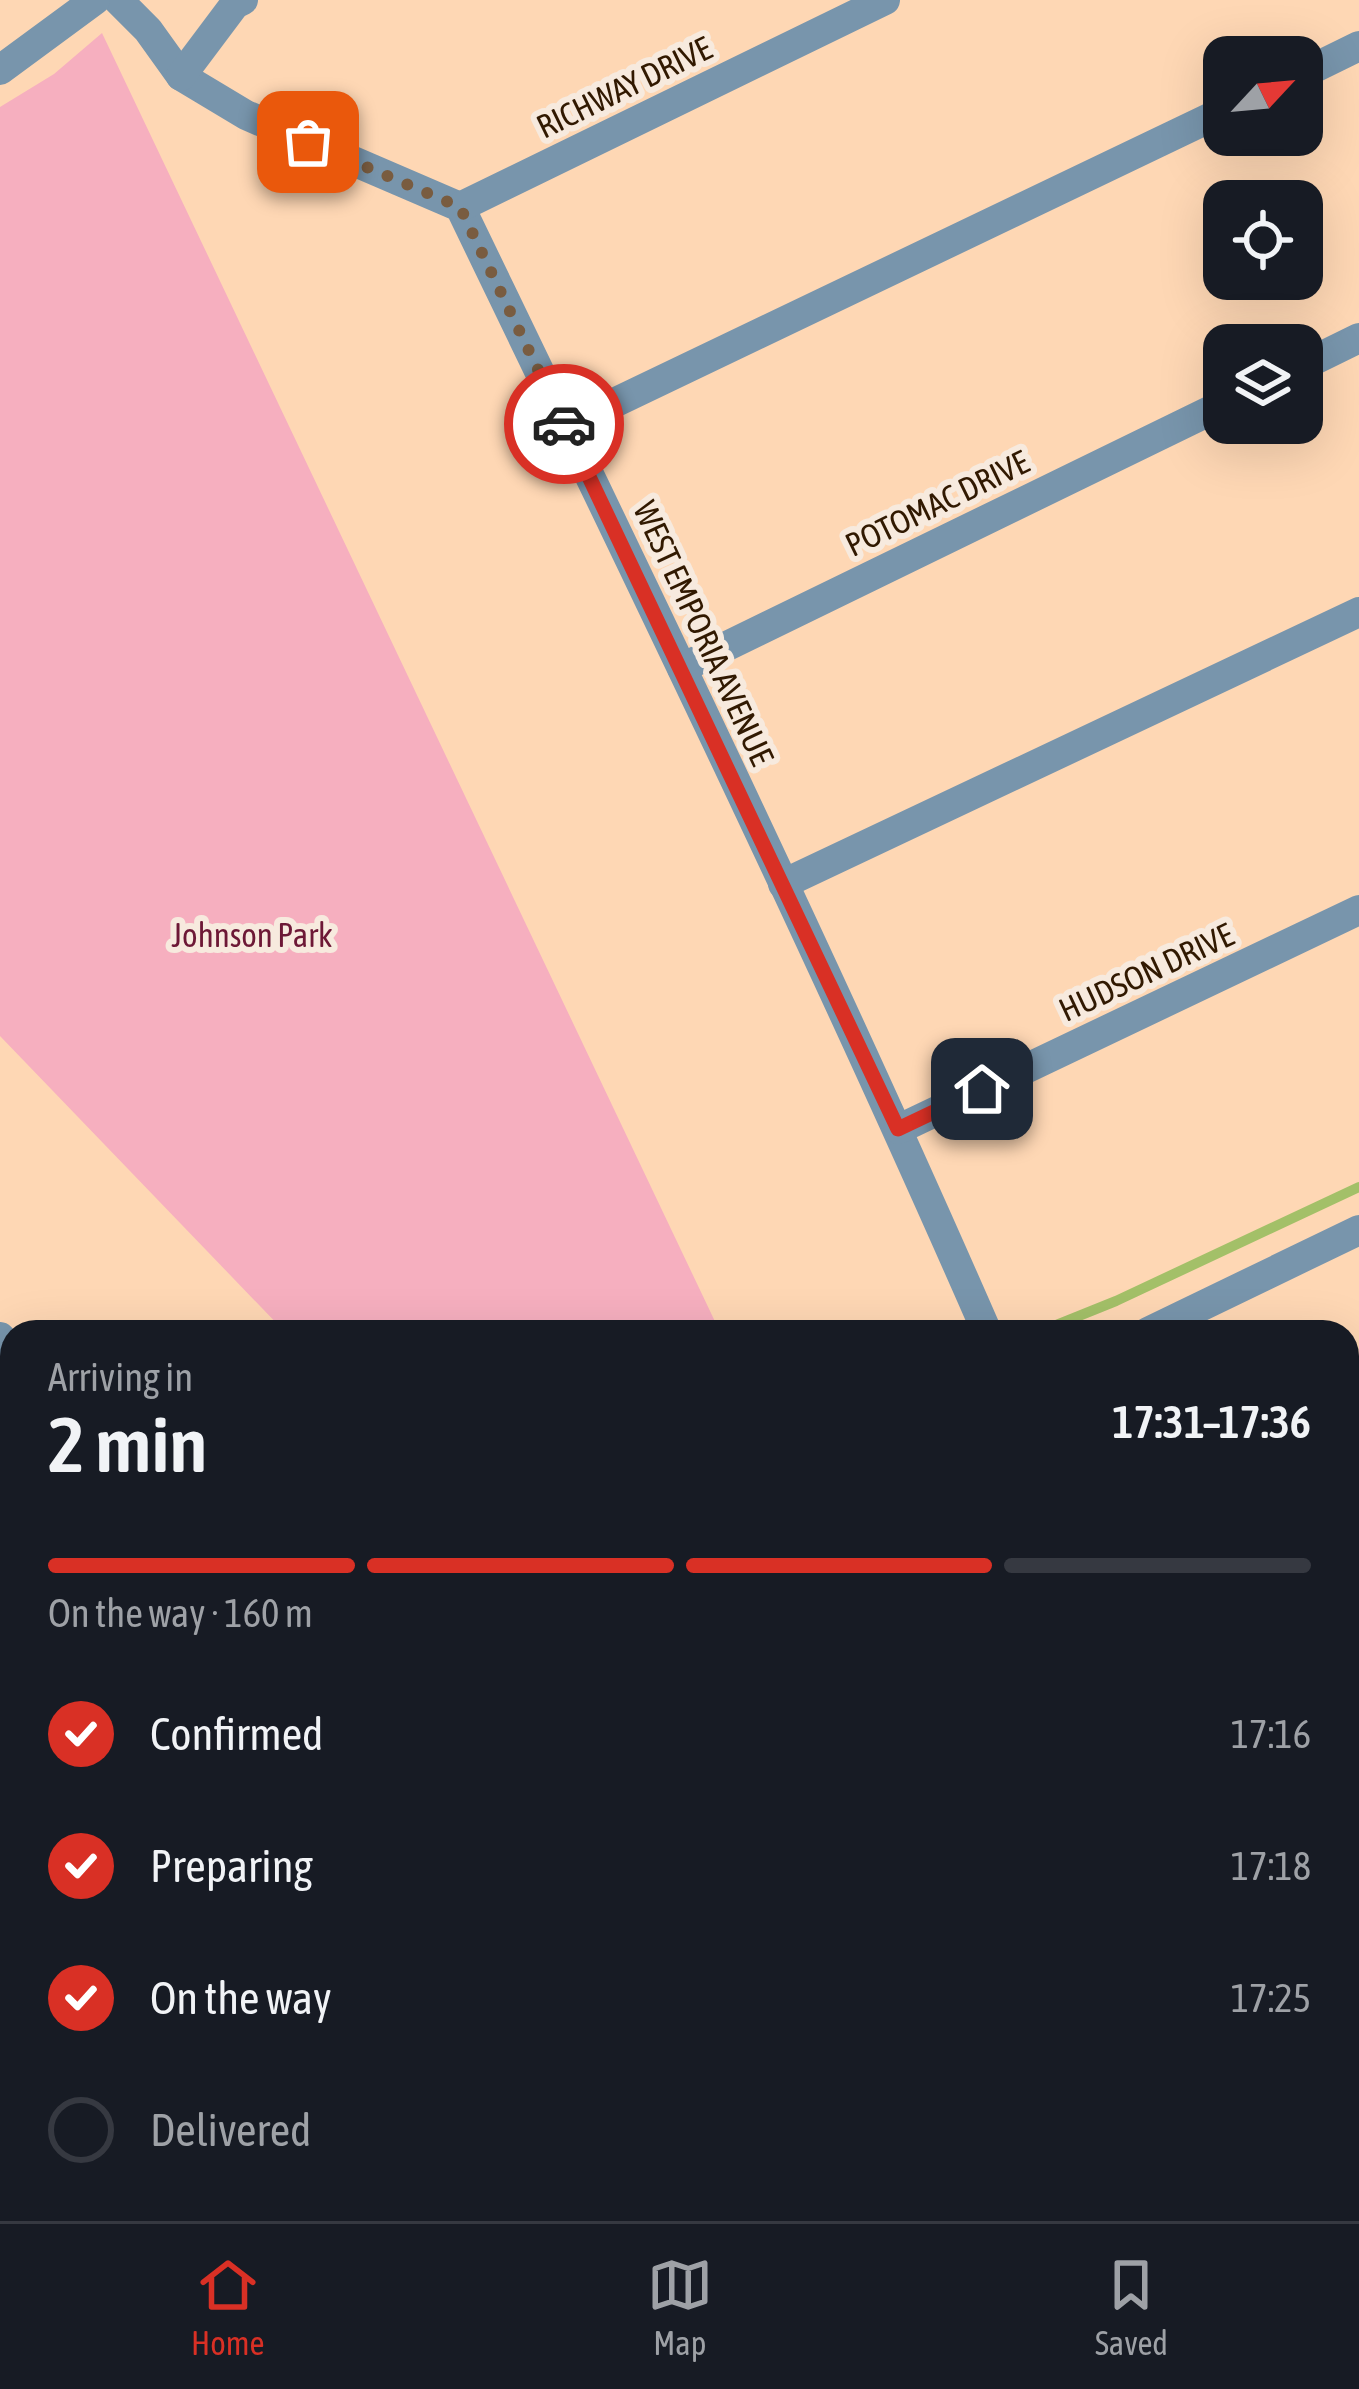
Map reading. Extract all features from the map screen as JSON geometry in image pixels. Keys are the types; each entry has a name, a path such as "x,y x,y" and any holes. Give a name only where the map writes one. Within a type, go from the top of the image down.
{"street":[{"path":"0,70 95,0"},
{"path":"118,0 148,30 182,76 246,116 460,207"},
{"path":"182,76 235,4 244,0"},
{"name":"RICHWAY DRIVE","path":"460,207 885,0"},
{"path":"1323,64 1359,46"},
{"path":"566,426 1203,121"},
{"name":"WEST EMPORIA AVENUE","path":"460,207 682,668 898,1129 982,1320"},
{"path":"1323,356 1359,338"},
{"name":"POTOMAC DRIVE","path":"682,668 1203,414"},
{"path":"783,884 1359,612"},
{"name":"HUDSON DRIVE","path":"898,1129 1359,910"},
{"path":"1173,1320 1359,1230"}],"green space":[{"name":"Johnson Park","path":"102,33 714,1320 273,1320 0,1036 0,107 54,74"}],"waterway":[{"path":"1069,1320 1359,1187"}],"way so far":[{"path":"308,142 460,207 564,424"}],"route":[{"path":"564,424 898,1129 982,1089"}]}
